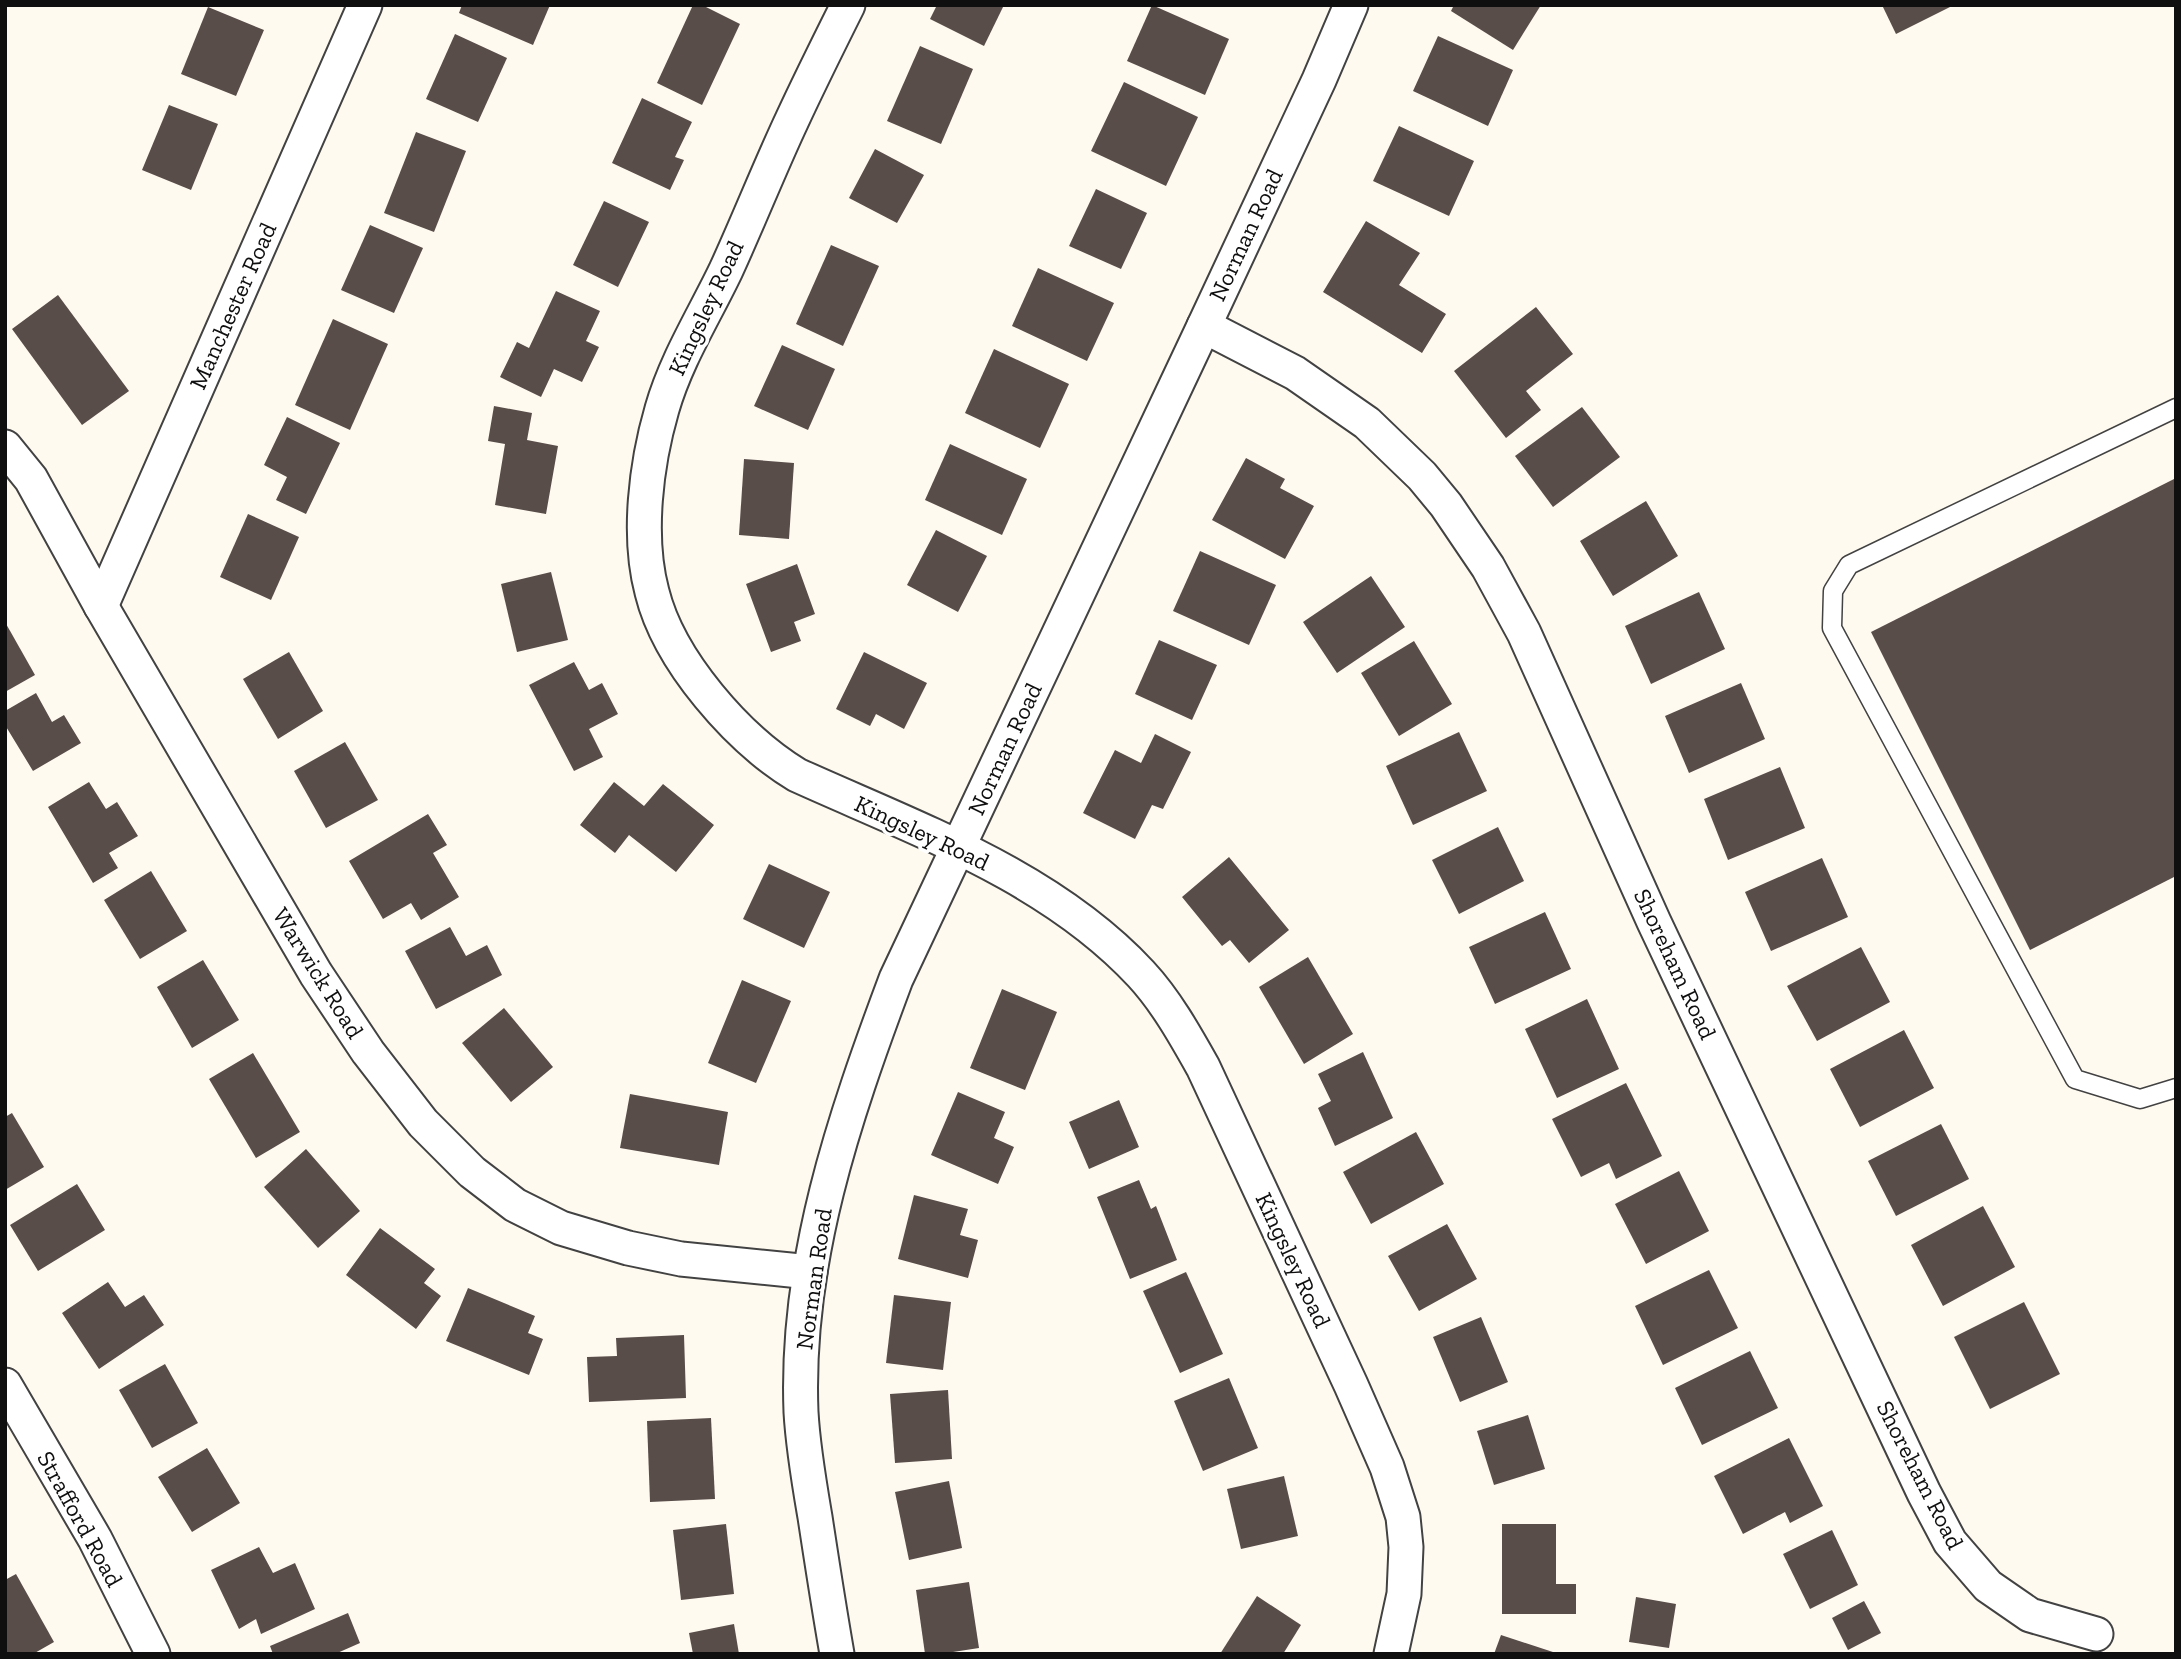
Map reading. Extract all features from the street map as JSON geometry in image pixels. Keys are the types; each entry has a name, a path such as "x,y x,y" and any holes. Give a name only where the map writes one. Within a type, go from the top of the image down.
{"street":[{"name":"Manchester Road","path":"101,606 365,5"},
{"name":"Kingsley Road","path":"848,5 792,121 725,271 676,368 661,410 647,480 645,549 652,594 669,635 696,681 739,731 777,763 797,775 1022,881 1091,928 1142,975 1178,1022 1203,1067 1351,1385 1387,1467 1404,1517 1404,1594 1391,1654"},
{"name":"Norman Road","path":"837,1654 805,1456 801,1410 804,1323 810,1272 827,1183 859,1079 897,979 1319,80 1351,5"},
{"name":"Shoreham Road","path":"1204,326 1295,373 1367,423 1422,476 1446,505 1488,567 1524,632 1654,922 1924,1493 1950,1542 1989,1586 2029,1615 2096,1634"},
{"name":"Warwick Road","path":"5,447 31,479 101,606 316,974 368,1052 423,1124 472,1172 515,1205 561,1228 628,1248 681,1259 810,1272"},
{"name":"Strafford Road","path":"5,1385 95,1539 153,1654"}],"lane":[{"path":"2176,408 1849,565 1833,590 1832,628 2075,1079 2140,1099 2176,1088"}],"building":[{"path":"462,5 550,5 533,45 459,13"},
{"path":"693,5 702,5 740,24 702,105 657,83"},
{"path":"937,5 1004,5 984,46 930,19"},
{"path":"1152,5 1229,39 1205,95 1127,61"},
{"path":"1454,5 1541,5 1513,50 1451,11"},
{"path":"1882,5 1954,5 1896,34"},
{"path":"208,7 264,30 236,96 181,74"},
{"path":"455,34 507,58 478,122 426,99"},
{"path":"1438,36 1513,70 1488,126 1413,91"},
{"path":"920,46 973,69 941,144 887,121"},
{"path":"1124,82 1198,117 1166,186 1091,151"},
{"path":"642,98 692,122 675,157 684,160 670,190 612,163"},
{"path":"169,105 218,124 191,190 142,170"},
{"path":"1399,126 1474,161 1449,216 1373,181"},
{"path":"416,132 466,151 434,232 384,213"},
{"path":"875,149 924,175 897,223 849,198"},
{"path":"1096,189 1147,213 1121,269 1069,246"},
{"path":"604,201 649,222 618,287 573,265"},
{"path":"1366,221 1420,253 1399,285 1446,314 1422,353 1323,292"},
{"path":"370,225 423,248 394,313 341,290"},
{"path":"831,245 879,266 843,346 796,324"},
{"path":"1038,268 1114,303 1087,361 1012,326"},
{"path":"556,291 600,311 586,341 599,347 582,382 554,369 541,397 500,377 517,342 529,348"},
{"path":"58,295 129,391 82,425 12,329"},
{"path":"1536,307 1573,354 1526,391 1541,410 1506,438 1454,371"},
{"path":"333,319 388,344 350,430 295,405"},
{"path":"782,345 835,369 808,430 754,406"},
{"path":"994,349 1069,384 1040,448 965,413"},
{"path":"494,406 532,413 527,440 558,446 546,514 495,505 505,444 488,441"},
{"path":"1582,407 1620,457 1553,507 1515,456"},
{"path":"287,417 340,443 306,514 276,500 287,477 264,465"},
{"path":"950,444 1027,479 1002,535 925,500"},
{"path":"1246,458 1285,479 1280,488 1314,506 1285,559 1212,520"},
{"path":"744,459 794,463 789,539 739,535"},
{"path":"2176,478 2176,876 2030,950 1871,632"},
{"path":"1646,501 1678,556 1613,596 1580,541"},
{"path":"248,514 299,537 271,600 220,577"},
{"path":"936,530 987,556 958,612 907,585"},
{"path":"1200,551 1276,585 1249,645 1173,611"},
{"path":"797,564 815,614 794,622 801,641 771,652 746,584"},
{"path":"551,572 568,640 517,652 501,584"},
{"path":"1371,576 1405,627 1337,673 1303,622"},
{"path":"1699,592 1725,649 1651,684 1625,626"},
{"path":"5,622 35,675 5,692"},
{"path":"1159,640 1217,665 1192,720 1135,694"},
{"path":"1414,641 1452,704 1399,736 1361,673"},
{"path":"289,652 323,711 278,739 243,679"},
{"path":"864,652 927,683 904,729 876,714 870,726 836,709"},
{"path":"574,662 589,690 602,683 618,714 589,729 603,757 574,771 529,685"},
{"path":"1741,683 1765,739 1689,773 1665,716"},
{"path":"36,693 52,722 64,715 81,743 33,771 5,725 5,711"},
{"path":"1459,732 1487,791 1413,825 1386,766"},
{"path":"1155,734 1191,752 1163,809 1152,805 1135,839 1083,813 1115,750 1141,763"},
{"path":"345,742 378,800 326,828 294,771"},
{"path":"1780,767 1805,828 1728,860 1704,799"},
{"path":"89,782 106,809 117,802 138,836 109,853 118,868 93,883 48,807"},
{"path":"614,782 644,806 663,784 714,825 676,872 629,835 615,853 580,825"},
{"path":"428,814 447,845 433,853 459,897 421,920 411,903 383,919 349,861"},
{"path":"1498,827 1524,881 1459,914 1432,860"},
{"path":"1229,857 1289,930 1249,963 1230,940 1222,946 1182,897"},
{"path":"1822,858 1848,917 1771,951 1745,892"},
{"path":"769,864 830,892 804,948 743,919"},
{"path":"151,871 187,931 140,959 104,900"},
{"path":"1545,912 1571,969 1495,1004 1469,947"},
{"path":"450,927 466,956 487,945 502,975 436,1009 405,951"},
{"path":"1861,947 1890,1002 1817,1041 1787,986"},
{"path":"1308,957 1353,1034 1304,1064 1259,987"},
{"path":"203,960 239,1020 192,1048 157,987"},
{"path":"742,980 791,1001 756,1083 708,1063"},
{"path":"1002,989 1057,1012 1025,1090 970,1068"},
{"path":"1587,999 1619,1069 1557,1098 1525,1029"},
{"path":"504,1008 553,1067 511,1102 462,1043"},
{"path":"1904,1030 1934,1088 1860,1127 1830,1069"},
{"path":"1363,1052 1393,1118 1335,1146 1318,1108 1331,1101 1318,1074"},
{"path":"253,1053 300,1132 256,1158 209,1079"},
{"path":"1626,1083 1662,1156 1616,1179 1609,1163 1581,1177 1552,1119"},
{"path":"958,1092 1005,1112 994,1138 1014,1147 998,1184 931,1155"},
{"path":"630,1094 728,1112 719,1165 620,1148"},
{"path":"1119,1100 1139,1147 1089,1169 1069,1122"},
{"path":"12,1113 44,1167 5,1190 5,1117"},
{"path":"1941,1124 1969,1179 1896,1216 1868,1161"},
{"path":"1416,1132 1444,1184 1371,1224 1343,1172"},
{"path":"306,1149 360,1211 318,1248 264,1187"},
{"path":"1679,1171 1709,1231 1646,1264 1615,1204"},
{"path":"1139,1180 1151,1209 1156,1206 1177,1260 1130,1279 1097,1197"},
{"path":"77,1184 105,1230 38,1271 10,1225"},
{"path":"914,1195 968,1209 960,1235 978,1240 968,1278 898,1259"},
{"path":"1983,1206 2015,1267 1943,1306 1911,1245"},
{"path":"1447,1224 1477,1279 1419,1311 1388,1256"},
{"path":"380,1228 435,1269 424,1283 441,1296 416,1329 346,1275"},
{"path":"1709,1270 1738,1328 1663,1365 1635,1306"},
{"path":"1186,1272 1223,1354 1180,1373 1143,1291"},
{"path":"108,1282 125,1307 144,1295 164,1325 99,1369 62,1313"},
{"path":"468,1288 535,1316 528,1333 543,1339 529,1375 446,1341"},
{"path":"894,1295 951,1302 943,1370 886,1363"},
{"path":"2024,1302 2060,1374 1990,1409 1954,1337"},
{"path":"1481,1317 1508,1382 1460,1402 1433,1337"},
{"path":"684,1335 686,1398 589,1402 587,1357 617,1356 616,1338"},
{"path":"1750,1351 1778,1408 1702,1445 1675,1388"},
{"path":"165,1364 198,1423 152,1448 119,1390"},
{"path":"1229,1378 1258,1448 1203,1471 1174,1401"},
{"path":"948,1390 952,1459 895,1463 890,1394"},
{"path":"1528,1415 1545,1469 1494,1485 1477,1431"},
{"path":"711,1418 715,1499 650,1502 647,1421"},
{"path":"1789,1438 1823,1506 1790,1523 1785,1512 1743,1534 1714,1476"},
{"path":"207,1448 240,1503 192,1532 158,1477"},
{"path":"1284,1476 1298,1536 1241,1549 1227,1489"},
{"path":"949,1481 962,1548 909,1560 895,1492"},
{"path":"726,1524 734,1594 681,1600 673,1530"},
{"path":"1502,1524 1556,1524 1556,1584 1576,1584 1576,1614 1502,1614"},
{"path":"1832,1530 1858,1585 1810,1609 1783,1554"},
{"path":"259,1547 273,1573 295,1563 315,1609 261,1634 256,1619 239,1629 211,1570"},
{"path":"16,1574 54,1642 33,1654 5,1654 5,1580"},
{"path":"969,1582 979,1648 925,1654 916,1590"},
{"path":"1257,1596 1301,1625 1283,1654 1220,1654"},
{"path":"1636,1597 1676,1604 1669,1648 1629,1642"},
{"path":"1864,1601 1881,1633 1848,1650 1832,1618"},
{"path":"348,1613 360,1643 335,1654 273,1654 270,1646"},
{"path":"734,1624 739,1654 693,1654 689,1633"},
{"path":"1501,1635 1556,1653 1556,1654 1494,1654"}]}
